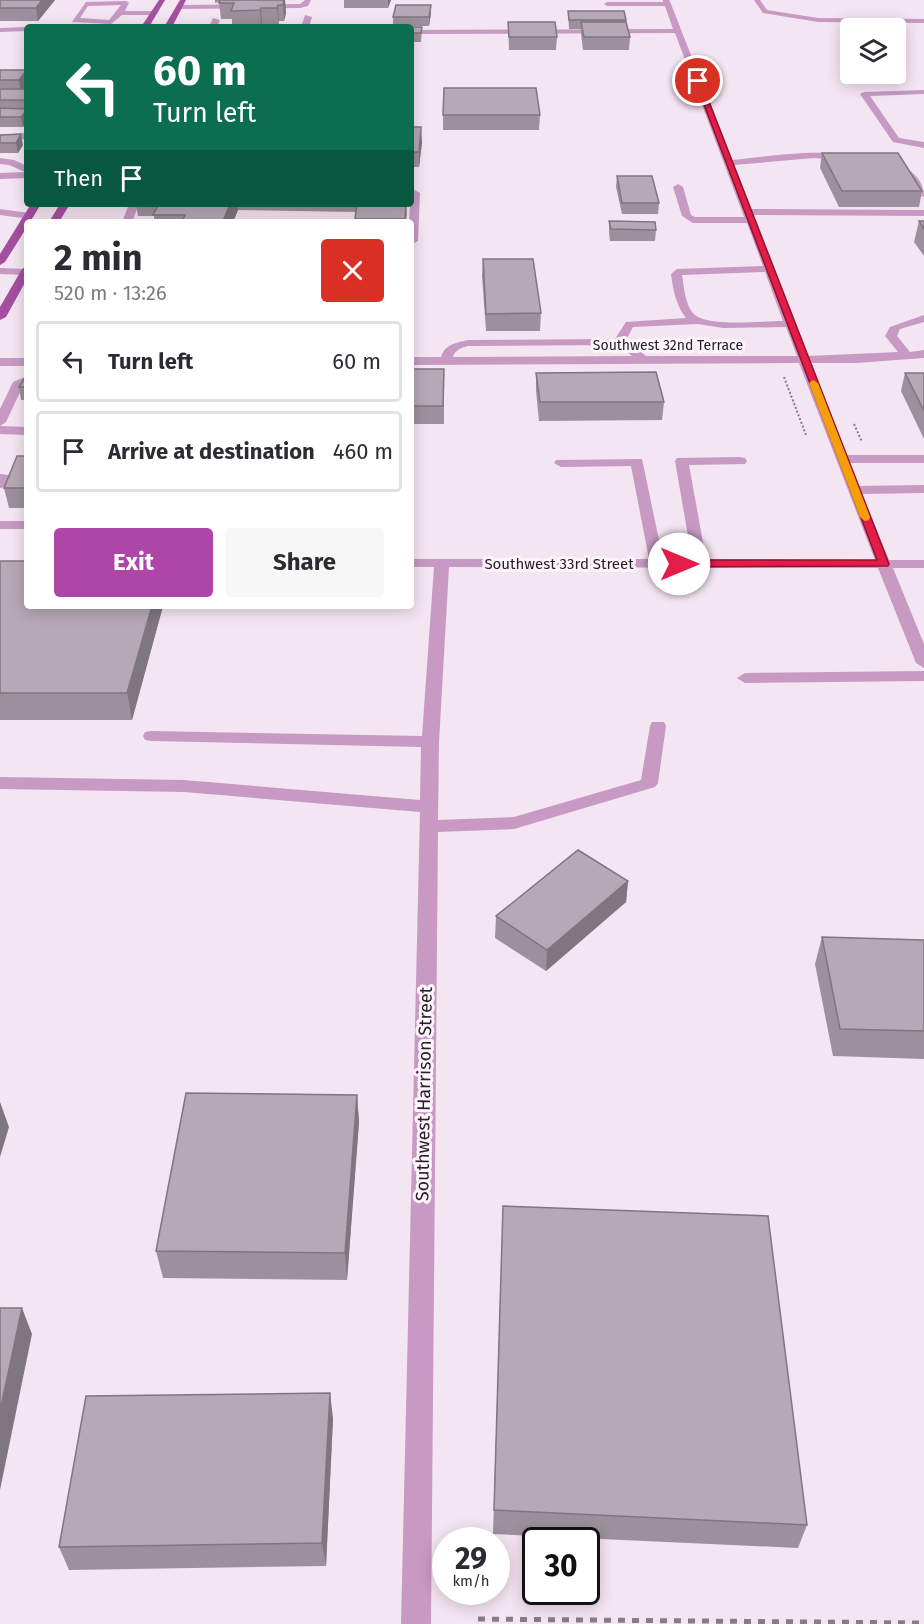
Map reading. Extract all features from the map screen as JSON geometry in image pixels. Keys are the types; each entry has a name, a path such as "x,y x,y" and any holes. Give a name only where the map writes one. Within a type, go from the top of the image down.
{"main road":[{"path":"147,24 162,0"},
{"path":"170,24 181,4"},
{"path":"27,219 34,207"},
{"path":"0,262 24,224"},
{"path":"0,317 24,275"}],"street":[{"path":"181,4 300,6 306,5 308,0"},
{"path":"757,0 765,12 818,20 924,21"},
{"path":"127,1 111,22 75,20 86,4 127,1"},
{"path":"607,4 667,2 854,490 924,663"},
{"path":"120,13 154,13"},
{"path":"306,24 308,17"},
{"path":"0,30 24,30"},
{"path":"414,32 679,31"},
{"path":"924,92 864,94 896,140 924,145"},
{"path":"0,132 24,132"},
{"path":"0,138 24,136"},
{"path":"729,163 814,155 849,159"},
{"path":"0,161 11,162 24,170"},
{"path":"884,162 901,167 913,175 924,194"},
{"path":"0,176 24,172"},
{"path":"678,187 687,216 693,220 750,216 924,213"},
{"path":"414,192 414,219"},
{"path":"0,212 29,216"},
{"path":"697,321 688,313 676,274 690,270 770,269"},
{"path":"0,271 24,271"},
{"path":"907,356 891,336 896,327 924,318"},
{"path":"619,342 630,324 697,321 718,324 791,324"},
{"path":"446,360 448,351 468,343 619,342 626,344 643,360"},
{"name":"Southwest 32nd Terrace","path":"414,361 804,360 924,354"},
{"path":"0,362 24,362"},
{"path":"0,422 19,382 24,381"},
{"path":"0,430 24,431"},
{"path":"842,459 924,459"},
{"path":"700,564 682,461 740,461"},
{"path":"561,463 637,462 657,564"},
{"path":"0,478 3,478 0,484"},
{"path":"854,490 924,489"},
{"path":"0,525 24,525"},
{"name":"Southwest 33rd Street","path":"414,563 924,564"},
{"name":"Southwest Harrison Street","path":"416,1624 428,817 430,742 442,564"},
{"path":"745,678 924,676"},
{"path":"0,783 184,786 428,817 514,824 649,783 658,726"},
{"path":"151,736 430,742"}],"path":[{"path":"777,360 806,435"},
{"path":"478,1619 924,1623"}],"building":[{"path":"0,0 42,0 36,8 0,8"},
{"path":"220,0 284,0 283,5 278,5 277,8 231,11 234,3 219,3"},
{"path":"396,5 431,5 429,17 393,17"},
{"path":"568,11 624,11 626,20 569,20"},
{"path":"508,22 555,22 557,37 509,37"},
{"path":"581,22 626,22 630,37 584,37"},
{"path":"414,27 422,27 421,33 414,33"},
{"path":"0,70 24,70 19,80 0,80"},
{"path":"444,88 536,88 540,115 443,115"},
{"path":"0,89 24,89 24,100 0,100"},
{"path":"0,108 24,109 21,117 0,117"},
{"path":"414,127 421,127 419,152 414,152"},
{"path":"21,134 16,143 0,143 0,135"},
{"path":"822,153 898,153 922,191 842,191"},
{"path":"617,176 652,176 659,203 622,203"},
{"path":"157,207 229,207 224,219 183,219 185,215 153,215"},
{"path":"357,207 406,207 405,219 355,219"},
{"path":"609,221 655,222 656,230 611,229"},
{"path":"483,259 533,259 541,313 486,314"},
{"path":"414,369 444,369 443,406 414,406"},
{"path":"656,372 664,402 540,402 536,373"},
{"path":"905,373 924,373 924,411"},
{"path":"17,456 24,456 24,488 4,488"},
{"path":"0,561 24,561 24,609 151,609 127,693 0,693"},
{"path":"578,850 628,881 547,950 496,916"},
{"path":"822,937 924,940 924,1031 840,1029"},
{"path":"186,1093 357,1095 345,1253 156,1251"},
{"path":"503,1206 768,1216 807,1525 494,1510"},
{"path":"0,1308 22,1308 0,1411"},
{"path":"330,1393 322,1543 59,1547 86,1396"}],"slow traffic":[{"path":"813,383 865,517"}],"route":[{"path":"679,564 884,564 698,81"}]}
